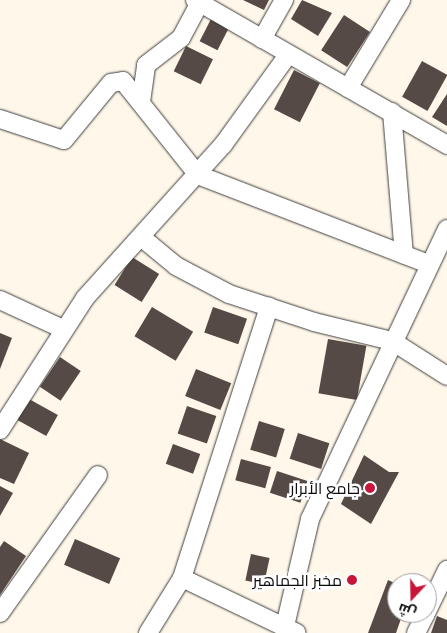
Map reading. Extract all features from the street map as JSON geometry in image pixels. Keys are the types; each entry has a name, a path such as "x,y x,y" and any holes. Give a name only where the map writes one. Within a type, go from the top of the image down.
{"street":[{"path":"262,39 284,0"},
{"path":"348,88 401,0"},
{"path":"141,102 146,65 181,38 198,2 447,145"},
{"path":"0,430 62,329 141,237 198,175 288,55"},
{"path":"0,118 64,140 111,83 122,81 141,102 198,175 428,264"},
{"path":"392,112 404,254"},
{"path":"182,578 291,630 310,519 428,264 447,229"},
{"path":"141,237 176,266 229,294 392,341 447,376"},
{"path":"0,300 62,329"},
{"path":"148,633 182,578 269,307"},
{"path":"0,613 98,475"},
{"path":"437,590 447,570"}],"building":[{"path":"243,0 269,0 264,10"},
{"path":"302,0 332,13 318,36 291,19"},
{"path":"344,15 370,32 347,67 321,50"},
{"path":"211,19 229,28 217,50 200,41"},
{"path":"186,46 213,59 201,84 174,71"},
{"path":"422,61 447,75 427,111 402,97"},
{"path":"294,70 320,83 300,122 274,109"},
{"path":"447,94 447,126 432,117"},
{"path":"132,257 159,274 142,302 115,285"},
{"path":"152,307 193,332 176,361 134,336"},
{"path":"213,307 247,319 238,344 204,333"},
{"path":"0,333 12,338 0,369"},
{"path":"328,339 366,346 357,400 318,393"},
{"path":"60,357 81,371 61,401 40,387"},
{"path":"196,369 231,383 220,410 185,396"},
{"path":"29,399 58,415 46,436 17,420"},
{"path":"187,406 216,416 207,444 178,433"},
{"path":"259,421 285,429 276,458 250,450"},
{"path":"298,433 329,443 321,469 290,459"},
{"path":"0,439 29,453 14,484 0,478"},
{"path":"173,444 200,454 193,474 166,464"},
{"name":"جامع الأبرار","path":"364,455 389,472 399,472 371,524 341,504"},
{"path":"241,459 271,467 265,488 235,480"},
{"path":"277,471 307,481 300,503 270,493"},
{"path":"0,486 13,493 0,516"},
{"path":"75,539 120,558 109,584 64,565"},
{"path":"4,541 26,556 0,595 0,547"},
{"path":"251,554 270,558 264,584 245,580"},
{"path":"387,583 387,623 400,623 396,633 368,633"},
{"path":"437,616 447,620 447,633 431,633 435,623 437,623"}],"place":[{"name":"جامع الأبرار","path":"370,488"},
{"name":"مخبز الجماهير","path":"352,580"}]}
